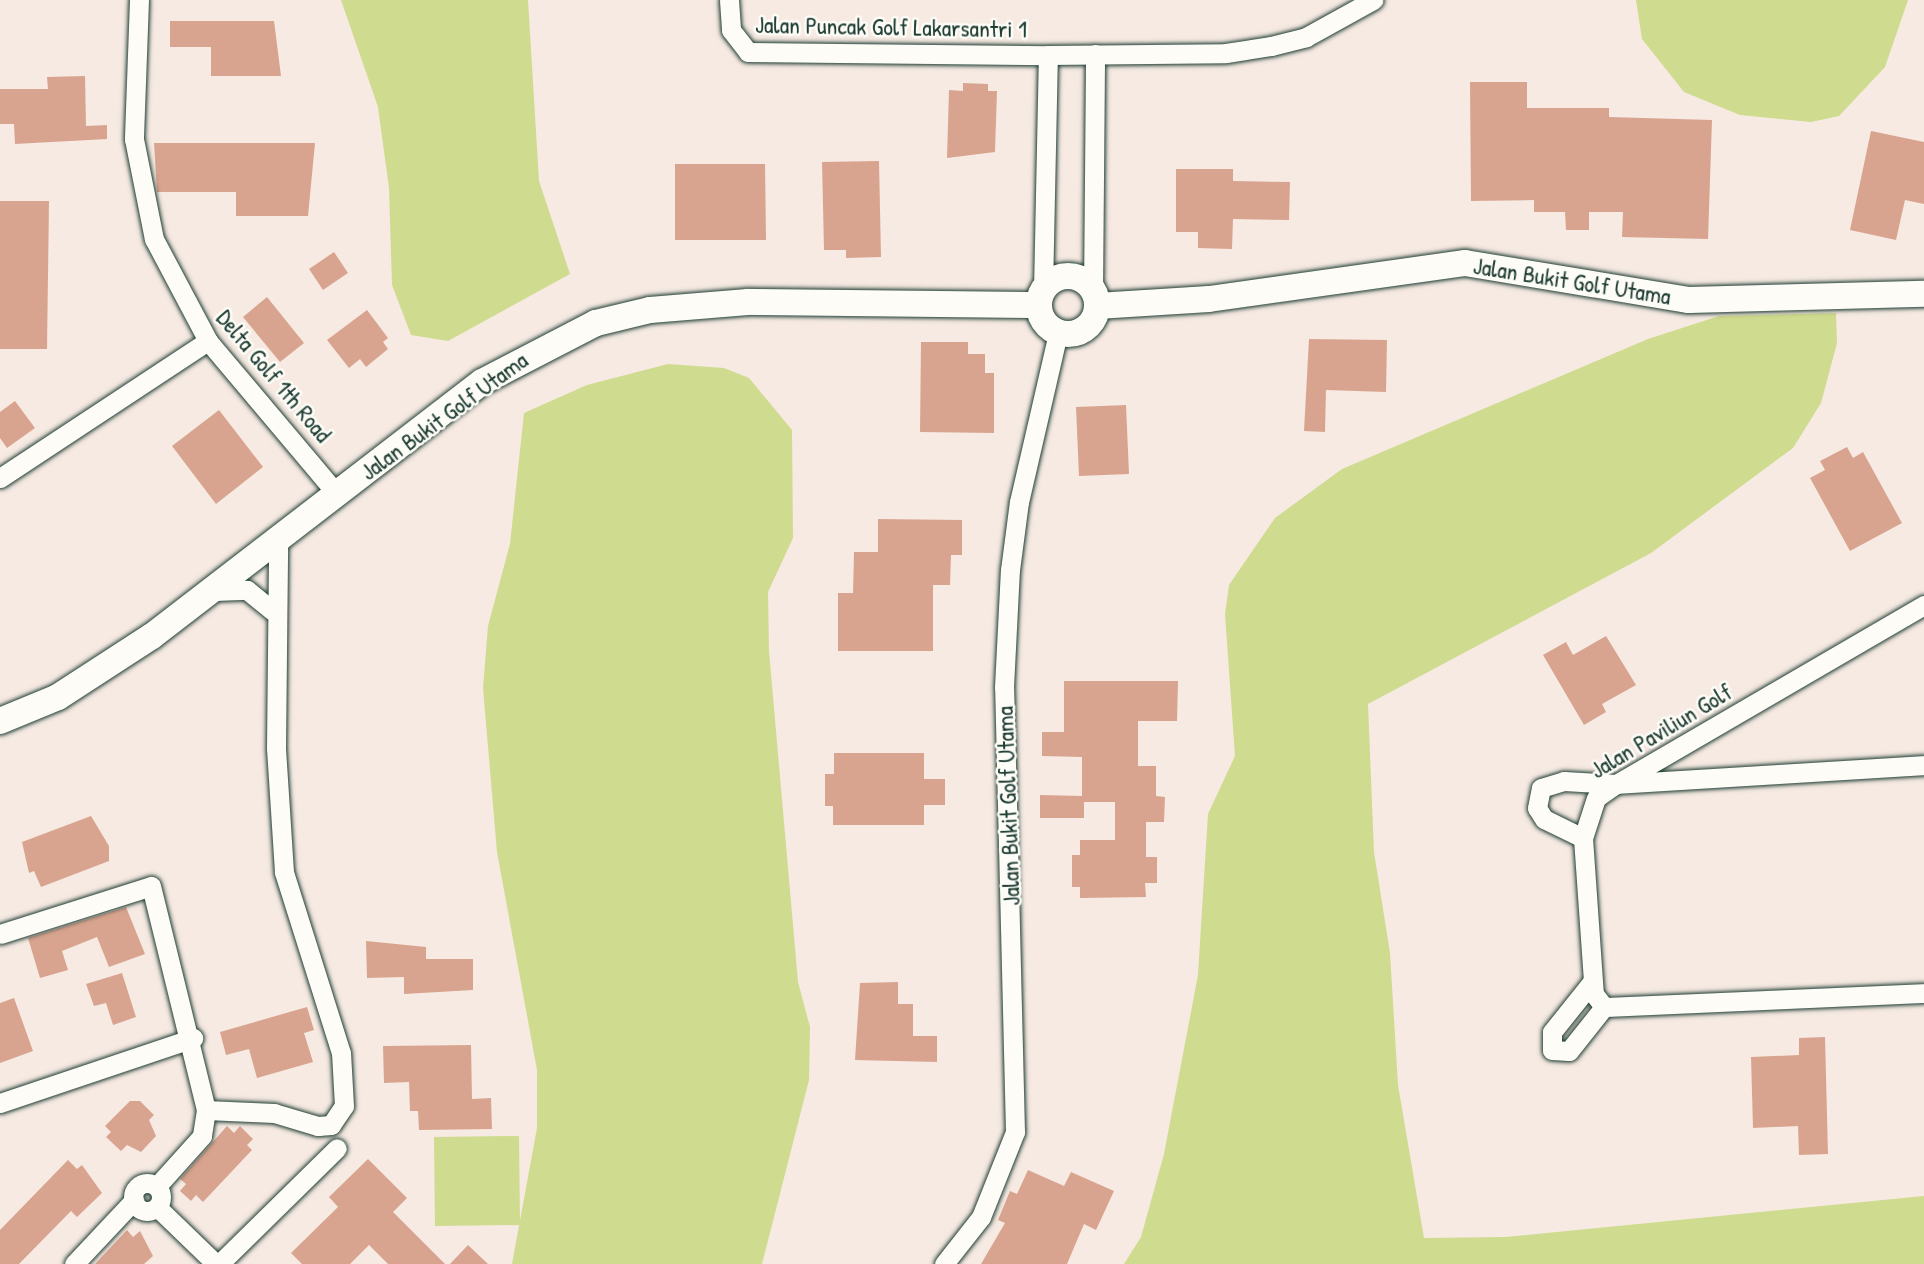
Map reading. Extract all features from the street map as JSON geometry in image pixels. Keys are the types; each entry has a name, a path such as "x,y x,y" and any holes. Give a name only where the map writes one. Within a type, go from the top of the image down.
{"street":[{"name":"Delta Golf 1th Road","path":"139,0 134,139 140,195 172,281 208,341 337,494"},
{"name":"Jalan Puncak Golf Lakarsantri 1","path":"729,0 731,30 748,52 1048,55 1226,53 1271,46 1306,37 1373,0"},
{"path":"1095,54 1095,299 1084,329 1058,333 1046,325 1041,297 1069,276 1095,299"},
{"name":"Jalan Puncak Golf Lakarsantri 1","path":"1041,297 1048,55"},
{"name":"Jalan Bukit Golf Utama","path":"1095,299 1209,299 1465,262 1689,300 1924,294"},
{"name":"Jalan Bukit Golf Utama","path":"0,720 58,697 214,591 482,382 596,323 650,310 748,302 1041,297"},
{"name":"Jalan Bukit Golf Utama","path":"944,1264 981,1217 1015,1132 1004,687 1010,570 1019,502 1058,333"},
{"path":"0,478 208,341"},
{"path":"206,1110 274,1114 318,1126 331,1125 344,1106 341,1053 284,872 273,611 278,540"},
{"path":"214,591 247,590 273,611"},
{"name":"Jalan Paviliun Golf","path":"1604,1007 1592,982 1583,838 1596,798 1924,605"},
{"path":"1583,838 1544,819 1536,808 1541,788 1564,781 1616,784 1924,765"},
{"path":"0,934 151,886 192,1038 206,1110 202,1136 157,1186 158,1207 217,1264 337,1148"},
{"path":"1592,982 1552,1031 1552,1050 1569,1051 1604,1007 1924,993"},
{"path":"0,1103 192,1038"},
{"path":"74,1264 134,1200 140,1185 157,1186"},
{"path":"134,1200 147,1211 158,1207"}],"green space":[{"path":"341,0 528,0 539,181 570,274 448,341 411,335 392,285 389,188 378,107"},
{"path":"1636,0 1908,0 1885,67 1839,116 1811,122 1740,115 1684,92 1642,39"},
{"path":"1836,313 1837,343 1821,403 1793,448 1651,553 1368,704 1374,852 1390,953 1398,1085 1424,1238 1506,1237 1924,1196 1924,1264 1124,1264 1141,1237 1164,1154 1198,975 1208,814 1235,756 1225,614 1229,585 1275,518 1342,469 1648,339 1719,316"},
{"path":"668,364 724,368 749,378 792,430 793,538 768,592 769,651 798,982 810,1027 809,1080 762,1264 512,1264 537,1128 537,1070 497,852 483,688 488,626 510,544 524,413 587,385"},
{"path":"519,1136 520,1225 435,1226 434,1137"}],"building":[{"path":"170,21 274,21 281,76 211,76 211,47 170,47"},
{"path":"85,76 86,126 107,125 107,139 15,144 14,124 0,124 0,89 48,89 47,77"},
{"path":"1470,82 1527,82 1527,108 1609,108 1609,117 1712,120 1708,239 1622,237 1623,212 1589,212 1589,230 1566,230 1565,212 1534,212 1534,200 1471,201"},
{"path":"963,83 988,84 988,91 997,91 995,152 947,158 949,90 963,91"},
{"path":"1871,131 1924,142 1924,204 1905,200 1896,240 1850,230"},
{"path":"154,143 315,143 308,216 236,216 236,192 157,192"},
{"path":"879,161 881,257 846,258 846,250 824,250 822,162"},
{"path":"675,164 765,164 766,240 675,240"},
{"path":"1176,169 1233,169 1233,181 1290,182 1289,220 1233,219 1232,249 1198,248 1198,232 1176,232"},
{"path":"0,201 49,201 47,349 0,349"},
{"path":"334,252 348,273 323,290 309,269"},
{"path":"267,297 304,343 280,362 243,317"},
{"path":"367,310 388,338 383,342 388,349 366,367 360,359 349,368 327,340"},
{"path":"1309,339 1387,340 1386,392 1326,390 1325,432 1304,431"},
{"path":"921,342 968,342 968,354 985,354 985,373 994,373 994,433 920,432"},
{"path":"15,401 35,428 7,448 0,438 0,412"},
{"path":"1126,405 1129,474 1079,476 1076,407"},
{"path":"219,410 263,467 216,504 172,446"},
{"path":"1847,447 1853,458 1863,452 1902,523 1850,551 1810,478 1825,470 1820,461"},
{"path":"878,519 962,520 962,555 951,555 950,585 933,585 933,651 838,651 838,593 853,593 854,552 878,552"},
{"path":"1606,636 1636,685 1602,704 1606,712 1584,725 1543,655 1566,642 1573,655"},
{"path":"1064,681 1178,681 1177,721 1138,721 1138,766 1156,766 1156,796 1165,797 1164,822 1146,822 1146,857 1157,857 1157,883 1145,883 1146,897 1080,898 1080,887 1072,887 1072,855 1080,855 1080,840 1115,840 1115,802 1084,802 1084,818 1040,818 1040,795 1082,796 1082,757 1042,756 1042,732 1064,732"},
{"path":"834,753 924,753 924,779 945,779 945,805 924,805 924,825 833,825 833,806 825,806 825,774 834,774"},
{"path":"91,816 109,846 109,861 41,887 34,871 29,873 22,842"},
{"path":"126,907 145,954 109,967 97,937 62,951 68,970 40,978 28,938"},
{"path":"366,941 426,947 426,959 473,959 473,990 404,994 404,977 367,978"},
{"path":"122,973 136,1017 113,1025 106,1003 94,1006 86,984"},
{"path":"898,982 898,1004 913,1004 913,1036 937,1036 937,1062 855,1060 860,983"},
{"path":"14,998 33,1051 0,1063 0,1003"},
{"path":"307,1007 314,1030 304,1033 313,1062 257,1078 249,1049 226,1055 220,1032"},
{"path":"1825,1037 1828,1154 1799,1155 1798,1126 1753,1128 1751,1057 1799,1055 1799,1038"},
{"path":"471,1045 472,1099 491,1098 492,1129 419,1130 418,1111 410,1111 409,1082 384,1083 383,1046"},
{"path":"130,1101 140,1101 154,1115 149,1120 156,1136 141,1152 127,1145 121,1151 106,1137 111,1132 105,1126"},
{"path":"227,1126 234,1133 240,1126 253,1139 247,1145 252,1150 203,1202 196,1195 191,1201 180,1191 186,1184 180,1179"},
{"path":"368,1159 407,1198 393,1212 445,1264 388,1264 369,1245 350,1264 302,1264 291,1253 338,1207 329,1197"},
{"path":"68,1160 77,1169 82,1165 102,1193 77,1217 71,1211 19,1264 0,1264 0,1230"},
{"path":"1028,1170 1064,1186 1071,1172 1114,1191 1096,1230 1084,1224 1067,1264 981,1264 1005,1223 998,1220 1010,1191 1017,1194"},
{"path":"127,1230 133,1237 140,1231 153,1256 144,1264 95,1264"},
{"path":"468,1245 488,1264 450,1264"}]}
